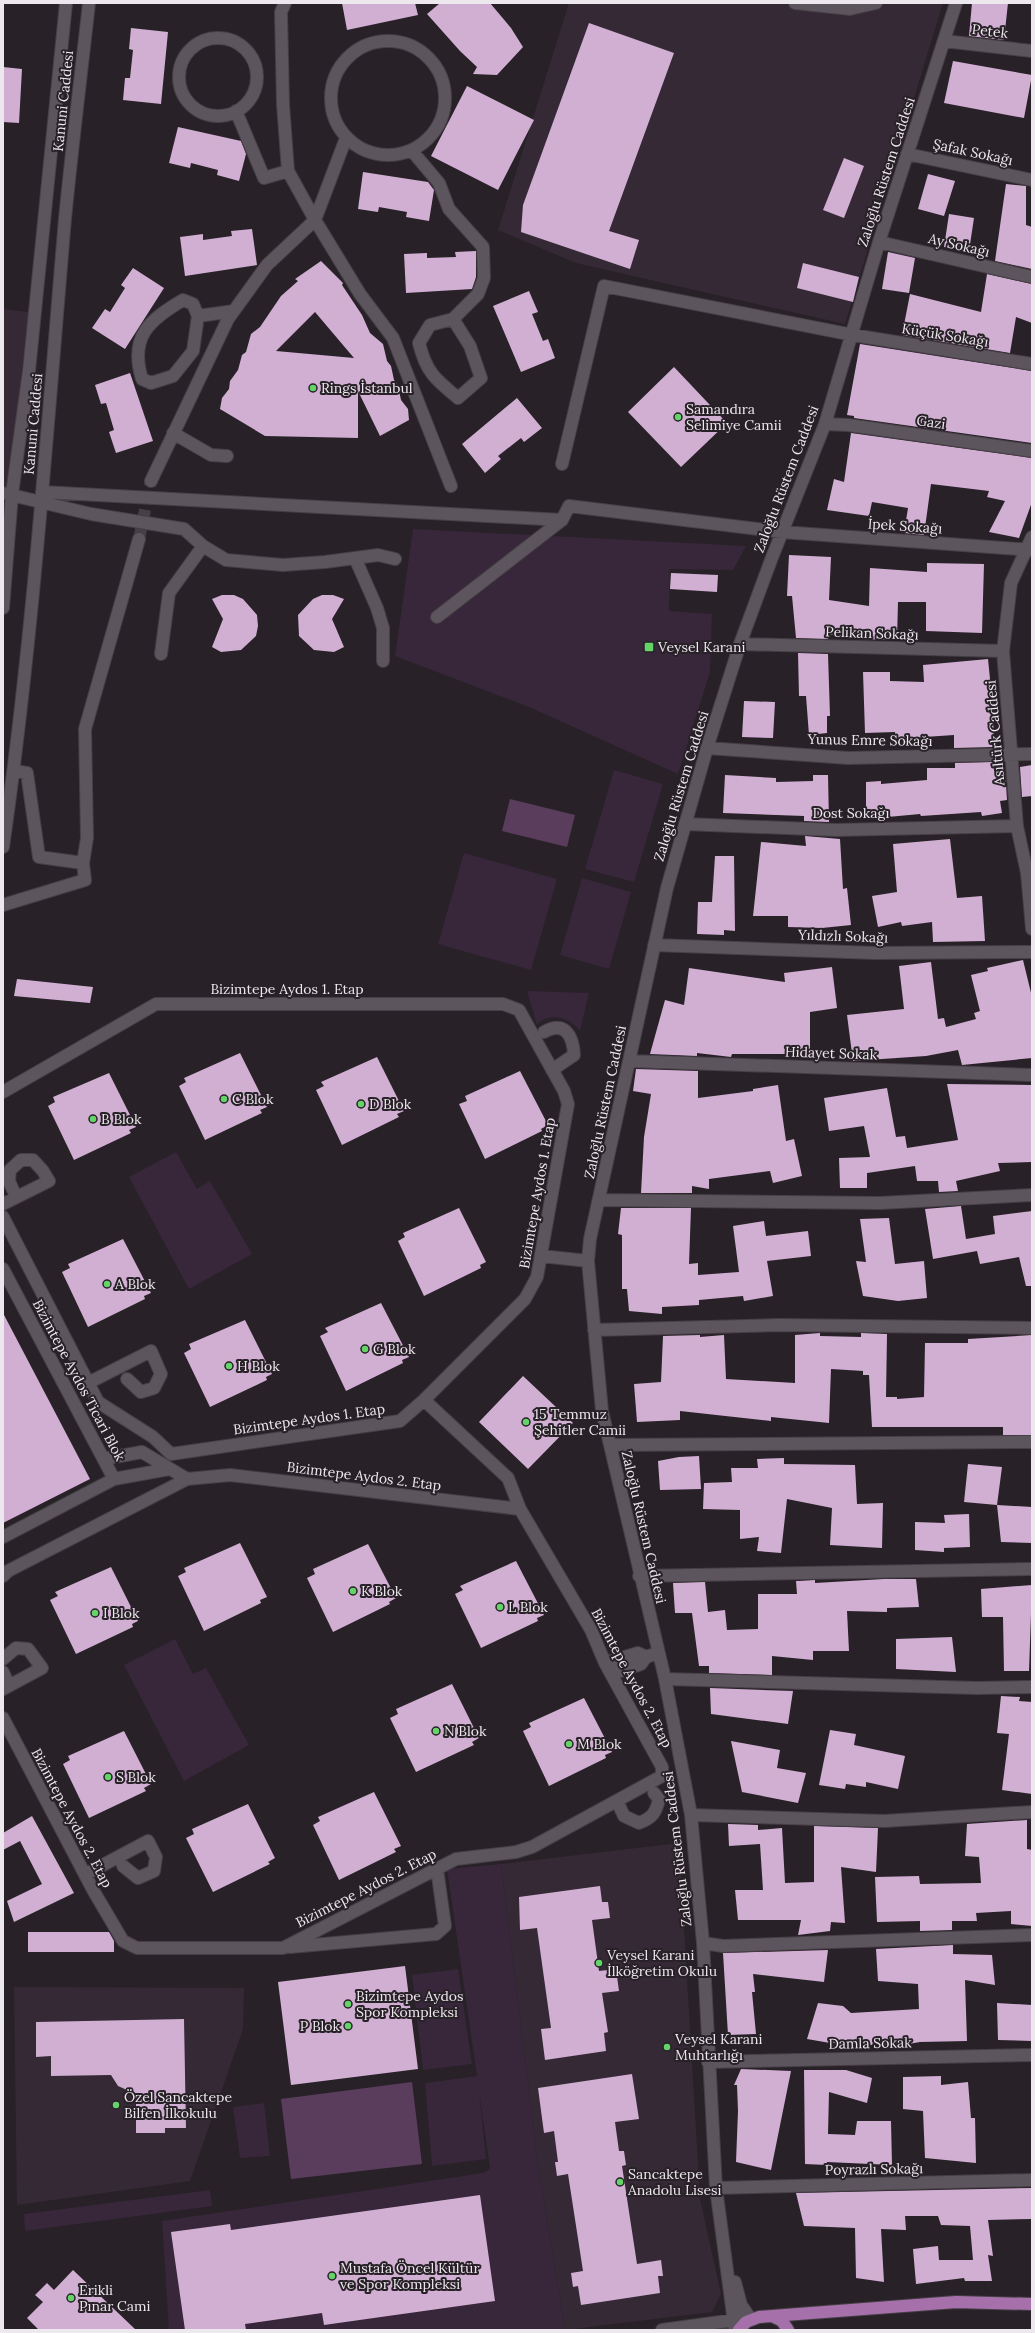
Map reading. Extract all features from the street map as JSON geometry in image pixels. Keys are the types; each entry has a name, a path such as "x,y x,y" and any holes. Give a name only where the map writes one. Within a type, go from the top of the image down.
{"main road":[{"path":"736,2327 754,2317 956,2302 1032,2304"},
{"path":"772,2316 782,2321 788,2330"}],"street":[{"name":"Kanuni Caddesi","path":"3,608 8,494 29,371 66,3"},
{"name":"Kanuni Caddesi","path":"3,847 14,772 42,497 66,216 89,3"},
{"path":"285,3 281,12 283,104 288,171 315,220 360,294 393,338 451,486"},
{"path":"796,3 850,9 876,3"},
{"name":"Zaloğlu Rüstem Caddesi","path":"736,2327 716,2188 702,1943 691,1815 665,1679 639,1576 602,1411 588,1261 590,1239 600,1200 666,888 707,748 740,644 825,424 853,336 879,242 956,3"},
{"path":"212,38 226,39 238,44 249,52 255,65 257,78 254,92 247,103 236,111 224,116 212,116 200,112 190,105 183,95 179,84 179,71 182,60 189,50 199,42 212,38"},
{"path":"389,41 408,44 424,54 437,68 444,86 445,106 436,129 428,140 412,150 395,156 377,155 360,149 346,138 336,122 330,104 332,85 340,67 353,53 370,44 389,41"},
{"name":"Petek","path":"944,41 1032,51"},
{"path":"236,111 264,178 288,171"},
{"path":"151,481 173,433 234,311 267,265 315,220 346,138"},
{"path":"412,150 439,183 449,210 483,247 484,278 478,294 453,319 430,325 419,343 424,364 441,384 458,398 481,378 470,346 453,319"},
{"name":"Şafak Sokağı","path":"907,154 1032,180"},
{"name":"Ay Sokağı","path":"879,242 1032,277"},
{"name":"Küçük Sokağı","path":"562,464 604,286 853,336 1032,364"},
{"path":"183,300 193,304 198,316 193,351 173,376 151,383 142,379 138,365 138,344 147,328 164,311 183,300"},
{"path":"198,316 234,311"},
{"name":"Gazi","path":"825,424 848,425 1032,451"},
{"path":"173,433 210,455 227,456"},
{"path":"8,494 42,497 562,520"},
{"path":"42,497 91,514 184,528 203,546 226,560 262,564 325,562 378,555 395,559"},
{"name":"İpek Sokağı","path":"562,520 570,506 782,532 1028,550"},
{"path":"437,617 562,520"},
{"name":"Asıltürk Caddesi","path":"1032,537 1028,550 1011,583 1003,651 1017,826 1030,873 1032,929"},
{"path":"3,905 85,880 83,863 87,838 85,729 139,539"},
{"path":"161,654 169,593 203,546"},
{"path":"355,558 384,628 383,661"},
{"name":"Pelikan Sokağı","path":"740,644 1003,651"},
{"name":"Yunus Emre Sokağı","path":"707,748 848,758 1032,754"},
{"path":"14,772 27,773 39,857 83,863"},
{"name":"Dost Sokağı","path":"685,824 836,830 1017,826"},
{"name":"Yıldızlı Sokağı","path":"654,945 876,953 1032,952"},
{"name":"Bizimtepe Aydos 1. Etap","path":"3,1092 156,1004 503,1004 519,1010 564,1091 568,1104 538,1277 525,1298 424,1400 400,1421 171,1454"},
{"path":"544,1032 552,1028 560,1028 569,1034 574,1044 574,1055 552,1070"},
{"name":"Hidayet Sokak","path":"629,1061 1032,1075"},
{"path":"3,1204 49,1181 43,1171 33,1160 21,1160 10,1170 9,1181 13,1190"},
{"path":"600,1200 880,1203 1032,1195"},
{"path":"3,1216 98,1402 153,1437 171,1454 169,1469"},
{"path":"541,1256 588,1261"},
{"name":"Bizimtepe Aydos Ticari Blok","path":"3,1269 114,1479 3,1537"},
{"path":"594,1330 779,1325 1032,1328"},
{"path":"88,1383 151,1351 161,1374 154,1388 141,1392 127,1379"},
{"path":"424,1400 508,1478 520,1509"},
{"path":"610,1445 1032,1442"},
{"path":"104,1459 142,1452 187,1479"},
{"path":"114,1479 169,1469"},
{"name":"Bizimtepe Aydos 2. Etap","path":"3,1576 14,1568 187,1479 230,1475 520,1509 591,1630 608,1668 662,1768 662,1776 617,1802 532,1847 516,1852 456,1859 283,1948 137,1948 123,1941 3,1718"},
{"path":"639,1576 1032,1569"},
{"path":"3,1659 16,1648 28,1649 42,1668 4,1680"},
{"path":"608,1668 658,1653"},
{"path":"665,1679 977,1688 1032,1688"},
{"path":"617,1802 624,1816 639,1822 651,1818 657,1808 659,1799 654,1794"},
{"path":"691,1815 884,1821 1032,1812"},
{"path":"86,1874 148,1841 156,1857 154,1871 138,1878 123,1866"},
{"path":"283,1948 436,1934 446,1926 437,1869"},
{"path":"702,1943 730,1946 1032,1935"},
{"name":"Damla Sokak","path":"708,2062 1032,2055"},
{"name":"Poyrazlı Sokağı","path":"716,2188 1032,2180"},
{"name":"Zaloğlu Rüstem Caddesi","path":"724,2244 742,2305 754,2317"},
{"path":"662,2330 736,2327"}],"shaded area":[{"path":"569,3 943,3 845,324 576,263 498,230"},
{"path":"3,309 28,312 3,547"},
{"path":"413,529 746,546 733,570 670,569 669,611 712,614 710,672 678,774 529,707 395,656"},
{"path":"614,770 663,784 634,882 585,869"},
{"path":"510,799 575,815 567,847 502,831"},
{"path":"464,853 557,879 531,970 438,944"},
{"path":"582,878 631,892 609,969 560,955"},
{"path":"527,991 589,993 580,1031 571,1023 554,1017 548,1018 537,1025"},
{"path":"176,1152 197,1189 210,1181 252,1254 189,1289 129,1177"},
{"path":"175,1639 193,1674 206,1668 249,1745 184,1781 124,1665"},
{"path":"679,1843 700,2199 721,2294 712,2312 565,2330 538,2165 501,1864"},
{"path":"501,1864 538,2165 565,2330 169,2330 162,2221 483,2173 490,2169 479,2091 486,2159 432,2166 425,2083 477,2076 447,1869"},
{"path":"458,1969 472,2064 423,2070 412,1975"},
{"name":"Özel Sancaktepe Bilfen İlkokulu","path":"14,1987 244,1988 243,2029 190,2181 17,2205"},
{"path":"412,2082 422,2164 291,2179 281,2099"},
{"path":"264,2103 270,2156 240,2158 233,2107"},
{"path":"210,2190 212,2206 25,2231 24,2214"}],"building":[{"path":"342,3 415,3 418,15 347,30"},
{"path":"440,3 490,3 511,28 523,47 497,75 473,74 477,67 460,51 427,14"},
{"path":"972,3 1008,3 1004,40 969,36"},
{"path":"589,23 674,53 609,231 639,240 630,269 521,232 523,205"},
{"path":"131,28 168,32 161,104 123,100 125,78 130,78 133,50 129,49"},
{"path":"953,61 1032,75 1024,118 944,103"},
{"path":"3,67 22,69 19,123 3,122"},
{"path":"467,86 534,120 498,190 431,156"},
{"path":"178,127 241,141 246,154 239,181 217,175 218,170 191,163 190,168 169,163"},
{"path":"844,158 864,166 844,218 823,210"},
{"path":"363,172 428,182 434,190 429,221 406,217 407,212 379,207 378,212 358,209"},
{"path":"928,174 955,181 944,216 918,209"},
{"path":"1006,184 1026,186 1026,225 1032,227 1032,269 995,261"},
{"path":"949,214 974,218 969,251 944,247"},
{"path":"252,229 257,265 185,276 180,237 203,234 203,240 232,236 231,231"},
{"path":"476,251 476,277 472,289 406,293 404,254 427,253 427,258 456,257 455,252"},
{"path":"888,252 915,258 909,293 882,289"},
{"path":"321,261 343,283 342,285 362,315 370,333 383,344 387,361 391,366 394,380 398,386 401,400 408,409 409,420 380,436 358,391 358,438 265,436 220,409 222,398 229,389 230,381 238,370 242,355 246,352 251,334 260,327 281,296 298,281 295,279","holes":["315,312 354,358 276,351"]},
{"path":"803,263 859,277 853,302 797,288"},
{"path":"133,268 164,288 125,349 92,328 105,309 110,312 125,288 121,285"},
{"path":"987,274 1032,284 1032,323 1016,317 1010,353 902,335 910,294 981,312"},
{"path":"529,291 538,312 532,314 543,341 548,339 555,358 521,372 493,306"},
{"path":"860,344 1032,371 1032,443 854,418 854,416 847,415"},
{"name":"Samandıra Selimiye Camii","path":"674,367 727,423 681,467 628,412"},
{"path":"130,373 153,441 116,453 109,432 114,430 106,403 101,404 95,385"},
{"path":"517,398 542,428 524,442 521,438 498,456 501,459 485,473 462,444"},
{"path":"851,433 1032,458 1032,502 1019,538 989,532 1005,501 987,497 989,491 931,484 924,535 904,533 908,508 872,502 869,516 827,510 834,479 844,482"},
{"path":"789,555 831,557 829,600 869,606 870,568 927,572 927,563 984,564 982,633 926,631 926,602 898,602 897,640 858,639 828,634 828,639 796,638 792,596 787,596"},
{"path":"671,573 718,575 717,592 670,589"},
{"path":"222,595 234,595 243,599 257,615 258,626 256,636 241,650 221,652 212,647 223,619 212,599"},
{"path":"322,595 333,595 344,599 332,619 344,647 334,652 314,650 299,636 298,615 313,599"},
{"path":"798,653 828,654 830,716 827,716 827,733 809,735 806,696 799,696"},
{"path":"988,659 993,709 994,747 954,748 954,735 895,739 895,732 865,733 863,672 890,672 890,681 924,682 923,665"},
{"path":"744,701 775,702 773,738 742,737"},
{"path":"994,762 994,771 1005,770 1007,800 1000,801 1002,813 982,816 981,812 921,816 920,814 866,819 866,782 881,781 881,784 927,780 927,768 955,768 955,763"},
{"path":"1032,765 1032,796 1022,797 1020,767"},
{"path":"725,775 776,778 776,782 813,781 813,775 828,775 829,822 804,821 804,816 723,813"},
{"path":"805,836 840,839 843,889 847,888 851,925 822,928 788,927 788,916 753,916 761,842 806,846"},
{"path":"950,839 957,898 982,896 985,941 933,942 932,922 902,926 901,922 878,927 872,896 897,892 893,844"},
{"path":"715,856 734,856 735,931 724,930 724,935 697,934 698,902 712,902"},
{"path":"1023,960 1032,997 1032,1058 962,1065 958,1050 926,1056 853,1061 847,1015 904,1009 899,966 931,962 938,1019 944,1018 946,1027 976,1019 974,1013 980,1011 971,975 988,971 987,968"},
{"path":"832,967 837,1008 810,1012 810,1054 732,1054 731,1057 697,1053 697,1056 650,1054 665,1000 684,1005 689,968 785,982 784,973"},
{"path":"17,979 93,987 90,1003 14,996"},
{"name":"C Blok","path":"240,1053 267,1107 260,1110 262,1113 205,1140 179,1086 186,1082 184,1078"},
{"name":"D Blok","path":"377,1057 404,1111 397,1114 399,1117 342,1145 316,1090 324,1086 321,1082"},
{"path":"636,1069 698,1071 698,1098 753,1091 753,1089 778,1085 786,1141 794,1139 802,1176 773,1183 770,1171 709,1179 709,1189 692,1186 692,1193 641,1193 644,1137 651,1094 633,1091"},
{"path":"520,1071 548,1125 541,1129 542,1131 485,1159 459,1104 467,1101 465,1096"},
{"name":"B Blok","path":"109,1073 136,1127 129,1130 131,1133 74,1160 48,1106 55,1102 53,1097"},
{"path":"947,1084 1032,1085 1032,1162 998,1163 1000,1171 956,1181 958,1191 939,1192 938,1181 917,1181 915,1166 867,1173 867,1188 840,1188 839,1158 870,1157 864,1126 829,1131 824,1098 887,1088 896,1137 905,1136 907,1148 958,1140"},
{"path":"961,1206 966,1239 995,1234 993,1216 1032,1211 1032,1286 1026,1286 1019,1257 980,1264 977,1251 933,1259 925,1209"},
{"path":"459,1208 486,1262 480,1265 481,1268 424,1296 398,1241 405,1237 403,1233"},
{"path":"621,1208 691,1208 689,1264 698,1263 698,1275 739,1272 733,1226 764,1221 766,1236 808,1231 811,1256 767,1261 773,1296 744,1301 743,1296 699,1300 699,1305 662,1307 662,1314 629,1311 627,1289 622,1289 622,1235 618,1234"},
{"path":"889,1218 895,1264 924,1261 927,1298 898,1301 863,1296 856,1261 866,1262 860,1219"},
{"name":"A Blok","path":"123,1239 151,1293 144,1296 145,1299 88,1327 62,1272 70,1268 68,1264"},
{"name":"G Blok","path":"381,1303 409,1357 402,1360 403,1363 346,1391 320,1336 328,1332 325,1328"},
{"path":"3,1313 90,1479 3,1523"},
{"name":"H Blok","path":"245,1320 272,1374 266,1377 267,1380 210,1407 184,1353 191,1349 189,1344"},
{"path":"820,1333 820,1336 861,1337 861,1333 887,1334 886,1397 897,1397 897,1399 924,1397 925,1343 968,1343 968,1339 1032,1335 1032,1435 1003,1435 1003,1427 872,1427 869,1375 863,1375 863,1371 831,1369 829,1423 771,1417 771,1421 680,1411 680,1420 637,1422 634,1384 661,1382 663,1336 700,1335 700,1337 724,1335 726,1379 795,1383 795,1335"},
{"name":"15 Temmuz Şehitler Camii","path":"523,1376 573,1423 528,1469 479,1422"},
{"path":"699,1456 701,1489 660,1490 658,1461 679,1457"},
{"path":"784,1458 784,1464 855,1465 857,1504 883,1503 882,1548 830,1545 832,1508 787,1499 781,1553 757,1551 759,1537 740,1539 740,1510 703,1509 704,1483 732,1482 731,1468 758,1468 757,1459"},
{"path":"968,1464 1002,1467 997,1505 964,1502"},
{"path":"997,1505 1032,1507 1032,1543 1001,1542"},
{"path":"969,1514 970,1547 944,1548 944,1552 915,1550 915,1522 945,1523 944,1515"},
{"path":"240,1543 267,1597 260,1600 261,1603 204,1631 178,1576 186,1572 184,1568"},
{"name":"K Blok","path":"368,1544 396,1598 389,1602 390,1604 333,1632 307,1578 315,1574 313,1569"},
{"name":"L Blok","path":"516,1561 544,1615 537,1618 538,1621 481,1648 455,1594 463,1590 460,1586"},
{"name":"I Blok","path":"111,1567 138,1621 132,1624 133,1627 76,1654 50,1600 58,1596 55,1592"},
{"path":"884,1579 916,1579 919,1607 887,1608 887,1612 847,1611 849,1651 813,1651 813,1660 772,1656 772,1675 709,1673 709,1666 699,1666 692,1613 675,1613 673,1583 705,1582 708,1612 725,1610 727,1630 758,1629 758,1594 797,1594 796,1581 815,1580 815,1583"},
{"path":"1032,1585 1029,1671 1004,1671 1003,1617 982,1617 981,1589"},
{"path":"952,1637 956,1672 896,1669 896,1639"},
{"name":"N Blok","path":"452,1684 479,1738 472,1742 474,1745 416,1772 390,1718 398,1714 396,1709"},
{"path":"710,1688 793,1691 788,1724 711,1714"},
{"path":"1001,1696 1020,1697 1019,1701 1032,1702 1032,1794 1002,1790 1009,1734 997,1733"},
{"name":"M Blok","path":"584,1698 612,1752 605,1755 606,1758 549,1786 523,1731 531,1727 529,1723"},
{"path":"830,1730 856,1734 854,1745 905,1756 898,1789 866,1782 866,1787 846,1784 845,1789 819,1785"},
{"name":"S Blok","path":"124,1731 151,1784 144,1788 146,1791 89,1818 63,1764 70,1760 68,1756"},
{"path":"731,1741 780,1750 777,1768 806,1773 798,1803 742,1792"},
{"path":"374,1792 401,1846 394,1849 396,1852 339,1880 313,1825 320,1821 318,1817"},
{"path":"248,1804 275,1858 268,1862 270,1864 213,1892 186,1838 194,1834 192,1829"},
{"path":"32,1816 74,1893 14,1922 7,1901 42,1884 20,1841 3,1850 3,1833"},
{"path":"1027,1820 1027,1849 1032,1850 1032,1926 1011,1924 1011,1911 976,1913 977,1921 952,1921 952,1930 920,1931 920,1921 877,1922 875,1877 919,1876 920,1884 981,1883 979,1857 965,1856 967,1824"},
{"path":"728,1824 758,1825 758,1830 782,1828 785,1883 814,1882 814,1826 878,1828 876,1872 841,1867 845,1923 831,1922 830,1931 798,1935 801,1920 738,1920 735,1890 763,1890 760,1844 729,1846"},
{"path":"600,1886 602,1902 608,1902 610,1918 592,1920 599,1971 616,1969 619,1991 602,1993 608,2032 604,2033 606,2051 545,2060 541,2029 551,2028 537,1928 520,1930 519,1897"},
{"path":"28,1932 109,1932 114,1941 114,1952 28,1952"},
{"path":"953,1945 953,1954 992,1955 995,1985 965,1980 967,2041 920,2042 891,2047 863,2044 863,2042 830,2043 807,2039 818,2003 843,2006 851,2013 919,2009 918,1984 878,1981 876,1949"},
{"path":"828,1950 824,1982 753,1974 755,1992 752,1992 756,2034 728,2035 723,1953"},
{"name":"P Blok","path":"405,1966 418,2069 291,2085 278,1982"},
{"path":"997,2003 1032,2005 1032,2041 998,2040"},
{"path":"184,2019 186,2128 165,2128 165,2133 136,2133 136,2094 118,2086 111,2075 51,2076 51,2056 36,2057 36,2022"},
{"path":"741,2069 791,2071 771,2170 736,2162 738,2111 737,2085 734,2085"},
{"path":"804,2070 846,2070 872,2078 867,2103 829,2092 828,2134 855,2135 857,2121 891,2121 892,2165 827,2162 827,2165 805,2164"},
{"path":"632,2074 639,2119 615,2122 619,2151 624,2151 626,2165 622,2166 637,2264 661,2260 663,2276 658,2276 660,2293 581,2305 578,2286 573,2287 571,2273 583,2271 568,2174 557,2176 555,2162 558,2162 554,2131 544,2133 538,2088"},
{"path":"941,2076 941,2085 968,2082 971,2118 975,2118 976,2163 925,2158 923,2111 903,2109 903,2077"},
{"path":"1032,2188 1032,2219 988,2220 993,2256 988,2255 992,2281 965,2281 964,2278 916,2284 913,2249 938,2246 939,2260 973,2260 970,2226 941,2225 938,2216 905,2216 906,2230 881,2229 884,2282 856,2278 855,2228 804,2226 796,2193"},
{"name":"Mustafa Öncel Kültür ve Spor Kompleksi","path":"480,2195 495,2301 324,2325 322,2313 245,2324 246,2330 185,2330 171,2232 230,2224 231,2230"},
{"name":"Erikli Pınar Cami","path":"73,2270 136,2330 39,2330 27,2318 43,2302 35,2295 47,2283 54,2290"}],"tunnel":[{"path":"139,539 151,481"}],"place":[{"name":"Rings İstanbul","path":"313,388"},
{"name":"Samandıra Selimiye Camii","path":"678,417"},
{"name":"Veysel Karani","path":"649,647"},
{"name":"C Blok","path":"224,1099"},
{"name":"D Blok","path":"361,1104"},
{"name":"B Blok","path":"93,1119"},
{"name":"A Blok","path":"107,1284"},
{"name":"G Blok","path":"365,1349"},
{"name":"H Blok","path":"229,1366"},
{"name":"15 Temmuz Şehitler Camii","path":"526,1422"},
{"name":"K Blok","path":"353,1591"},
{"name":"L Blok","path":"500,1607"},
{"name":"I Blok","path":"95,1613"},
{"name":"N Blok","path":"436,1731"},
{"name":"M Blok","path":"569,1744"},
{"name":"S Blok","path":"108,1777"},
{"name":"Veysel Karani İlköğretim Okulu","path":"599,1963"},
{"name":"Bizimtepe Aydos Spor Kompleksi","path":"348,2004"},
{"name":"P Blok","path":"348,2026"},
{"name":"Veysel Karani Muhtarlığı","path":"667,2047"},
{"name":"Özel Sancaktepe Bilfen İlkokulu","path":"116,2105"},
{"name":"Sancaktepe Anadolu Lisesi","path":"620,2182"},
{"name":"Mustafa Öncel Kültür ve Spor Kompleksi","path":"332,2276"},
{"name":"Erikli Pınar Cami","path":"71,2298"}]}
